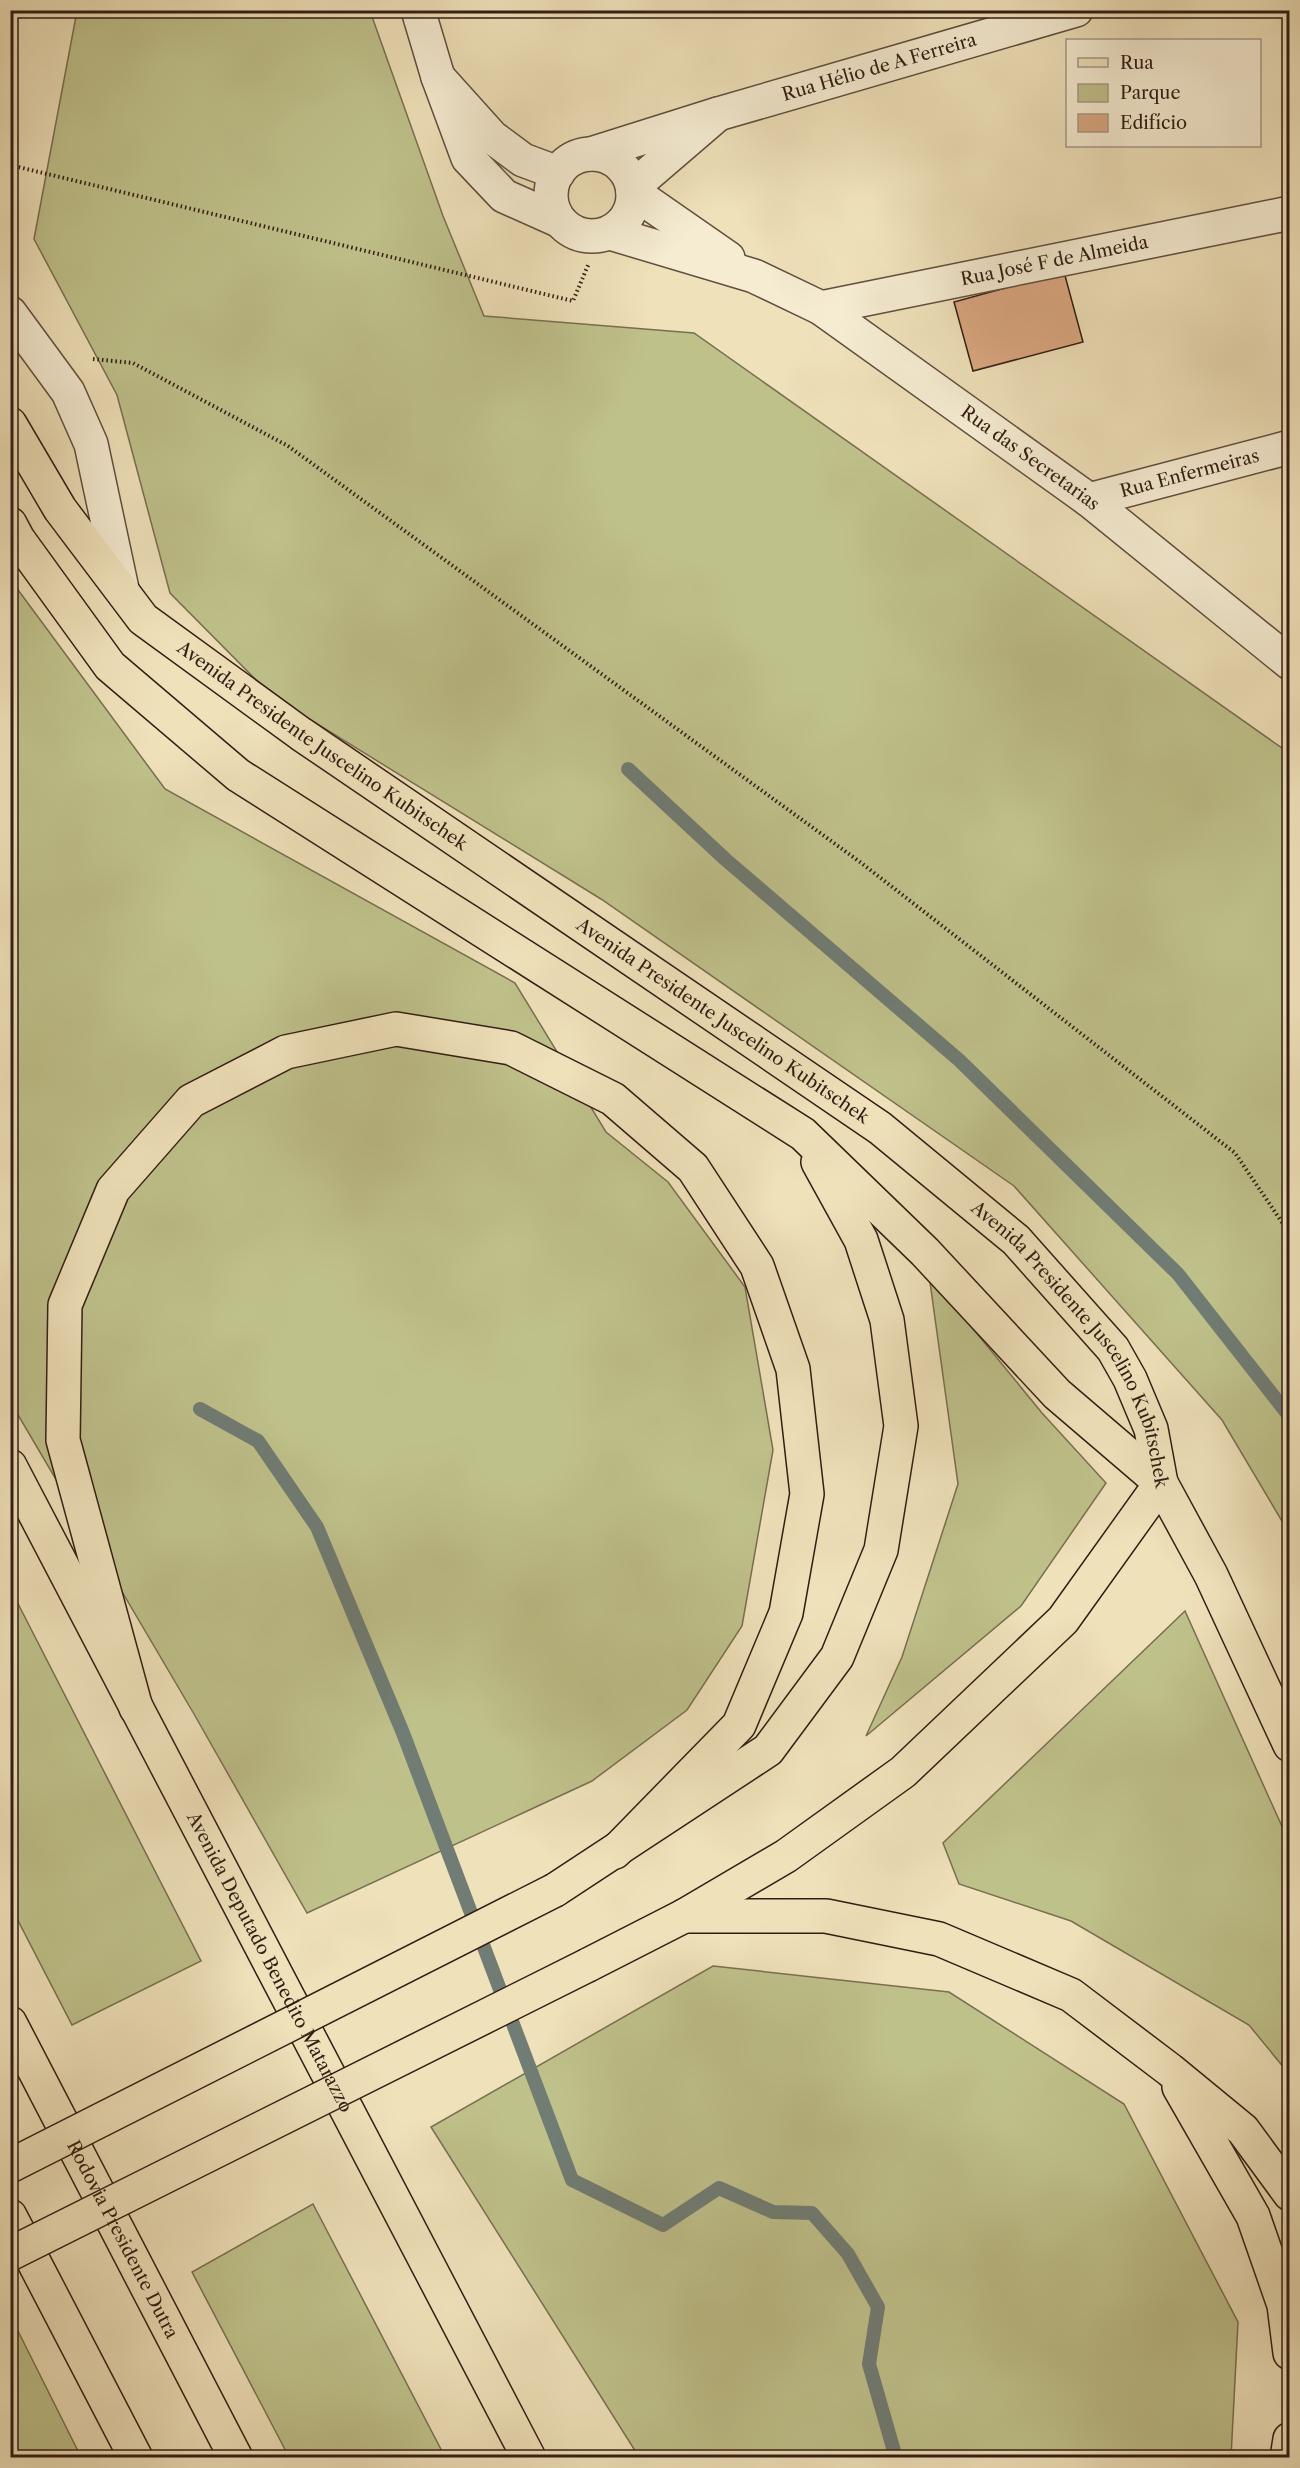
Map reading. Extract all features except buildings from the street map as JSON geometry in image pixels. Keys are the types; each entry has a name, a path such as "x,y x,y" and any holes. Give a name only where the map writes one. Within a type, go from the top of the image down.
{"main road":[{"name":"Avenida Presidente Juscelino Kubitschek","path":"10,424 60,509 143,619 291,728 880,1128 1016,1240 1113,1348 1152,1429 1161,1483"},
{"name":"Avenida Presidente Juscelino Kubitschek","path":"10,524 18,539 110,666 238,775 802,1134 926,1252 1057,1394 1161,1483"},
{"path":"136,1708 63,1440 65,1305 113,1191 191,1101 286,1052 396,1029 511,1048 613,1099 693,1168 758,1266 794,1369 807,1494 786,1613 739,1725 615,1852"},
{"path":"10,2166 555,1890 768,1750 837,1657 881,1550 901,1426 887,1320 861,1240 802,1134"},
{"name":"Avenida Deputado Benedito Matarazzo","path":"10,1466 529,2457"},
{"path":"10,2254 684,1916 786,1856 903,1772 1063,1620 1161,1483 1211,1575 1290,1745"},
{"path":"684,1916 826,1916 939,1940 1071,1995 1244,2130 1290,2194"},
{"name":"Rodovia Presidente Dutra","path":"10,2023 236,2457"},
{"path":"1170,2070 1253,2216 1284,2304 1290,2353"},
{"path":"10,2216 136,2457"},
{"path":"1287,2457 1290,2439"}],"street":[{"path":"418,10 438,77 468,158 504,196 560,221 570,230 583,236 603,235 621,225 629,214 633,201 633,190 622,166 603,156 591,154 578,156 567,163 558,173 551,197 560,221"},
{"name":"Rua Hélio de A Ferreira","path":"591,154 718,114 1076,10"},
{"path":"438,77 492,137 523,160 558,173"},
{"name":"Rua Hélio de A Ferreira","path":"633,190 718,114"},
{"name":"Rua das Secretarias","path":"633,190 754,276 821,308 1089,500 1290,663"},
{"name":"Rua José F de Almeida","path":"821,308 1290,213"},
{"name":"Rua das Secretarias","path":"603,235 754,276"},
{"path":"10,313 42,353 68,392 92,444 122,589"},
{"name":"Rua Enfermeiras","path":"1089,500 1290,447"}],"path":[{"path":"10,165 573,301 603,235"},
{"path":"42,353 133,363 288,446 860,862 1235,1153 1290,1234"}],"green space":[{"path":"77,11 370,11 443,216 484,316 694,333 1289,753 1289,1533 1222,1420 1014,1186 601,899 272,696 170,593 117,395 34,239"},
{"path":"10,579 165,789 515,983 606,1132 668,1182 745,1287 773,1450 742,1626 687,1710 592,1781 307,1913 194,1714 11,1403"},
{"path":"929,1275 1042,1413 1106,1483 1021,1606 866,1736 902,1657 958,1484"},
{"path":"11,1590 201,1961 72,2025 11,1907"},
{"path":"1185,1611 1289,1842 1289,2074 1249,2025 1071,1921 959,1884 943,1843"},
{"path":"713,1966 949,1992 1124,2104 1238,2322 1231,2457 639,2457 431,2127"},
{"path":"313,2204 445,2457 289,2457 192,2272"},
{"path":"11,2317 81,2457 11,2457"}],"waterway":[{"path":"628,769 725,859 959,1060 1178,1274 1290,1417"},
{"path":"200,1409 258,1441 317,1527 403,1733 572,2180 663,2225 719,2188 773,2212 812,2213 848,2254 878,2307 869,2364 896,2458"}]}
